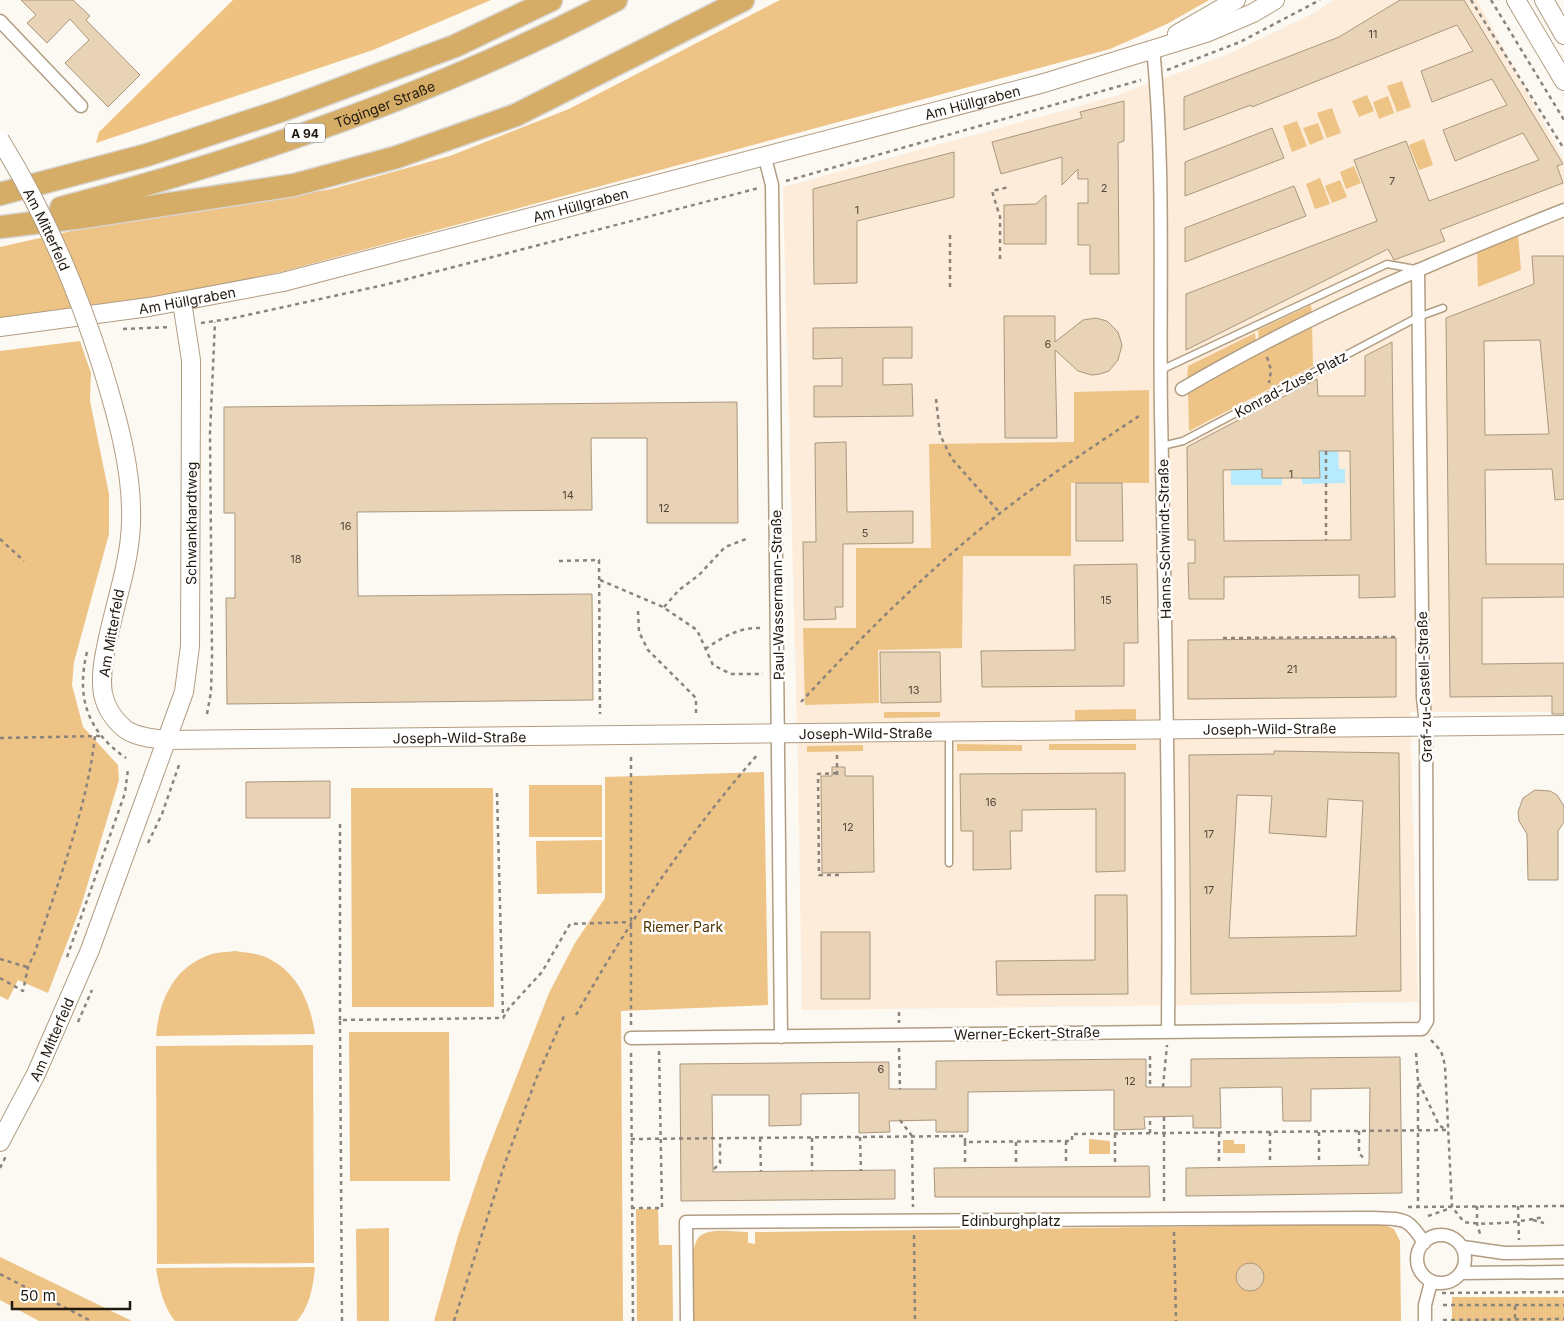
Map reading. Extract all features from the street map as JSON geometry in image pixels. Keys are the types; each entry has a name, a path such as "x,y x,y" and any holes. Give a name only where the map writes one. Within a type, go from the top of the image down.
{"highway":[{"name":"Töginger Straße","path":"0,194 147,155 286,109 455,46 551,0"},
{"name":"Töginger Straße","path":"0,226 156,183 296,136 466,71 616,0"},
{"path":"0,226 83,218 294,185 397,157 516,116 742,0"}],"street":[{"name":"Am Hüllgraben","path":"1152,48 1236,0"},
{"name":"Am Hüllgraben","path":"0,327 182,302 283,282 764,154 1044,83 1152,48 1206,33 1252,13 1275,0"},
{"path":"1516,0 1564,81"},
{"path":"1544,0 1564,35"},
{"path":"0,21 81,106"},
{"name":"Hanns-Schwindt-Straße","path":"1152,48 1156,84 1160,201 1167,728 1168,1031"},
{"name":"Am Mitterfeld","path":"0,140 50,230 82,308 102,367 122,444 131,501 131,521 129,545 106,650 103,693 111,713 126,730 138,735 165,740 90,950 36,1074 0,1142"},
{"name":"Paul-Wassermann-Straße","path":"764,154 772,185 781,1037"},
{"path":"1182,389 1260,345 1418,270 1564,210"},
{"path":"1418,270 1418,317"},
{"name":"Schwankhardtweg","path":"165,740 180,704 190,646 191,360 182,302"},
{"name":"Graf-zu-Castell-Straße","path":"1418,317 1423,698 1426,725 1427,1021 1422,1029"},
{"name":"Joseph-Wild-Straße","path":"165,740 1564,725"},
{"name":"Werner-Eckert-Straße","path":"631,1038 1422,1029"},
{"name":"Edinburghplatz","path":"687,1321 686,1222 1403,1220 1414,1226 1424,1243"},
{"path":"1425,1321 1430,1284 1421,1272 1418,1262 1419,1252 1424,1243 1433,1236 1452,1238 1463,1247 1504,1253 1564,1252"},
{"path":"1430,1284 1451,1281 1461,1273 1465,1261 1463,1247"},
{"path":"1461,1273 1564,1272"}],"lane":[{"path":"1161,370 1387,264 1418,270"},
{"name":"Konrad-Zuse-Platz","path":"1162,446 1183,441 1418,317 1443,308"},
{"path":"949,731 949,863"}],"path":[{"path":"1471,0 1564,150"},
{"path":"1491,0 1564,120"},
{"path":"1000,259 1000,217 992,191 1009,187"},
{"path":"950,235 950,288"},
{"path":"207,714 211,692 212,655 210,433 215,322"},
{"path":"936,399 940,435 952,458 1000,513"},
{"path":"801,702 916,585 1000,513 1140,416"},
{"path":"1326,451 1326,540"},
{"path":"0,539 24,561"},
{"path":"664,607 679,590 699,575 725,547 746,539"},
{"path":"559,561 599,560 600,714"},
{"path":"600,580 664,607 697,630 713,665 730,674 777,674"},
{"path":"638,611 639,632 648,650 696,698 696,713"},
{"path":"705,649 731,632 751,627 777,628"},
{"path":"1223,638 1398,636"},
{"path":"88,645 82,672 83,696 90,720 101,736 126,758"},
{"path":"0,978 23,990 28,967 35,952 68,852 92,760 95,736"},
{"path":"0,738 101,736"},
{"path":"576,1015 631,922 706,816 758,754"},
{"path":"837,755 837,774 818,774 819,875 841,875"},
{"path":"631,756 632,1321"},
{"path":"64,966 125,794 128,768"},
{"path":"497,793 503,1018"},
{"path":"340,824 342,1321"},
{"path":"503,1018 509,1008 542,972 570,924 631,922"},
{"path":"0,959 28,967"},
{"path":"454,1321 505,1163 536,1079 565,1014"},
{"path":"340,1020 503,1018"},
{"path":"1422,1029 1440,1051 1444,1065 1452,1207 1464,1222 1477,1224 1519,1222 1544,1217"},
{"path":"1164,1087 1168,1031"},
{"path":"631,1208 662,1208 659,1038"},
{"path":"1416,1053 1419,1130 1418,1206"},
{"path":"1150,1056 1150,1087"},
{"path":"1418,1081 1439,1125 1447,1130"},
{"path":"1150,1117 1150,1133"},
{"path":"1164,1117 1176,1321"},
{"path":"900,1120 912,1136 915,1321"},
{"path":"965,1142 1072,1141 1072,1134 1447,1130"},
{"path":"1359,1131 1359,1153 1364,1160"},
{"path":"1270,1132 1270,1163"},
{"path":"1319,1132 1319,1163"},
{"path":"1219,1133 1219,1163"},
{"path":"1115,1134 1115,1165"},
{"path":"631,1139 965,1136 965,1166"},
{"path":"860,1137 860,1171"},
{"path":"760,1138 761,1171"},
{"path":"812,1138 812,1171"},
{"path":"714,1169 720,1163 720,1139"},
{"path":"1066,1141 1066,1164"},
{"path":"1016,1142 1016,1165"},
{"path":"1518,1206 1519,1244"},
{"path":"1399,1207 1564,1206"},
{"path":"1428,1216 1452,1207"},
{"path":"1532,1219 1544,1223"},
{"path":"0,1274 91,1321"},
{"path":"1430,1284 1444,1294 1564,1292"},
{"path":"1443,1306 1564,1306"},
{"path":"1515,1306 1515,1320"},
{"path":"1443,1320 1564,1319"}],"shaded area":[{"path":"233,0 491,0 373,50 96,143 99,132"},
{"path":"1334,0 1477,0 1564,160 1564,712 1410,712 1418,1002 802,1010 798,764 783,187 1113,97 1229,54 1312,14"}],"green space":[{"path":"780,0 1209,0 1167,24 1110,49 281,272 155,299 0,318 0,247 76,230 332,189 450,156 569,109"},
{"path":"1402,81 1411,107 1397,112 1387,86"},
{"path":"1367,95 1374,111 1359,117 1352,101"},
{"path":"1388,96 1394,113 1379,119 1373,102"},
{"path":"1332,108 1341,133 1327,138 1317,113"},
{"path":"1297,121 1307,146 1292,152 1283,126"},
{"path":"1318,123 1324,139 1310,145 1303,128"},
{"path":"1424,139 1433,165 1419,170 1409,145"},
{"path":"1354,166 1361,183 1346,189 1340,172"},
{"path":"1320,178 1330,204 1315,209 1306,184"},
{"path":"1340,180 1347,197 1332,203 1325,186"},
{"path":"1518,233 1521,270 1478,287 1477,249"},
{"path":"1311,305 1312,315 1259,339 1258,330"},
{"path":"1312,322 1313,366 1189,431 1188,391"},
{"path":"1255,333 1256,341 1187,382 1188,366"},
{"path":"80,341 91,373 90,401 109,494 109,534 74,662 72,685 83,727 118,765 119,780 81,906 48,993 18,980 8,1000 0,996 0,351"},
{"path":"1149,390 1149,483 1071,483 1071,556 963,556 962,648 878,650 879,703 805,705 803,628 856,628 856,548 931,548 929,444 1074,442 1074,392"},
{"path":"1136,709 1136,721 1075,721 1075,710"},
{"path":"884,712 940,712 940,717 884,718"},
{"path":"957,744 1022,745 1022,751 957,751"},
{"path":"1049,744 1136,744 1136,750 1049,750"},
{"path":"863,745 863,751 807,752 807,746"},
{"name":"Riemer Park","path":"764,772 768,1005 621,1011 623,1321 434,1321 458,1236 484,1160 549,993 575,943 605,898 605,777"},
{"path":"529,785 602,785 602,837 529,837"},
{"path":"351,788 493,788 494,1007 352,1007"},
{"path":"602,840 602,893 537,894 536,841"},
{"path":"236,951 263,956 285,969 300,988 310,1010 315,1034 156,1036 160,1010 170,987 177,977 186,968 209,955"},
{"path":"349,1032 449,1032 450,1181 350,1181"},
{"path":"313,1045 314,1263 157,1264 156,1046"},
{"path":"1089,1139 1110,1141 1110,1154 1089,1154"},
{"path":"1223,1140 1234,1140 1234,1144 1245,1144 1245,1153 1223,1153"},
{"path":"636,1209 658,1209 659,1245 672,1245 673,1321 637,1321"},
{"path":"1382,1224 1394,1229 1400,1241 1401,1321 693,1321 692,1265 695,1244 703,1234 715,1231 748,1232 748,1243 755,1244 755,1232"},
{"path":"389,1228 389,1321 357,1321 356,1229"},
{"path":"0,1257 132,1321 39,1321 0,1300"},
{"path":"315,1267 310,1296 305,1309 297,1321 175,1321 165,1303 156,1268"},
{"path":"1452,1297 1564,1297 1564,1321 1452,1321"}],"water":[{"path":"1338,450 1339,469 1345,469 1345,483 1302,484 1302,478 1320,477 1319,451"},
{"path":"1231,469 1262,469 1262,478 1282,478 1282,485 1231,485"}],"building":[{"path":"21,0 73,0 90,16 86,20 140,75 108,107 65,63 89,40 70,19 47,43 27,23 36,15"},
{"path":"1400,0 1464,0 1563,164 1557,166 1563,183 1440,230 1445,241 1394,260 1388,249 1186,350 1186,294 1377,221 1354,160 1406,141 1429,201 1539,160 1523,133 1455,161 1443,130 1507,105 1492,79 1432,102 1421,71 1473,51 1457,25 1252,107 1251,105 1184,130 1184,97 1339,37"},
{"path":"1124,101 1124,141 1118,143 1119,274 1090,274 1090,245 1078,245 1078,203 1088,203 1088,179 1078,179 1078,169 1062,185 1062,157 1001,174 992,142 1082,118 1080,112"},
{"path":"1272,128 1284,158 1185,196 1185,162"},
{"path":"954,152 954,197 857,221 857,283 814,284 813,189"},
{"path":"1294,186 1306,216 1185,262 1185,228"},
{"path":"1046,195 1046,244 1004,244 1004,205 1036,204"},
{"path":"1532,256 1564,256 1564,499 1555,500 1552,469 1485,470 1486,564 1564,564 1564,597 1482,598 1482,664 1564,663 1564,714 1552,714 1552,696 1450,697 1446,318 1534,284","holes":["1540,340 1549,434 1485,435 1484,341"]},
{"path":"1004,316 1055,316 1055,342 1083,320 1096,318 1107,321 1118,332 1122,345 1118,360 1109,371 1100,374 1092,375 1078,371 1055,350 1057,438 1005,438"},
{"path":"912,327 912,358 883,358 883,385 912,384 913,416 814,417 814,386 842,386 842,358 813,359 813,328"},
{"path":"1392,342 1395,597 1359,598 1359,575 1224,577 1224,599 1189,599 1188,563 1195,563 1195,540 1188,540 1187,447 1317,379 1318,396 1365,396 1365,356","holes":["1319,451 1350,451 1351,540 1224,541 1223,470 1262,469 1262,478 1320,478"]},
{"path":"737,402 738,523 647,523 647,438 591,438 592,510 357,512 358,596 592,594 593,700 227,704 226,598 235,598 235,513 224,513 224,407"},
{"path":"846,442 847,512 913,511 913,543 843,544 843,607 835,607 836,619 804,620 803,542 816,542 815,443"},
{"path":"1076,483 1122,483 1123,541 1076,541"},
{"path":"1137,564 1138,643 1124,643 1124,686 982,687 981,651 1075,650 1074,565"},
{"path":"1396,638 1396,697 1188,699 1188,640"},
{"path":"880,652 940,652 941,702 881,703"},
{"path":"1274,751 1399,753 1401,991 1191,994 1189,755 1274,754","holes":["1237,795 1272,796 1269,833 1326,837 1328,799 1363,801 1356,936 1229,938"]},
{"path":"832,767 845,767 845,776 873,776 874,872 822,873 821,776 832,776"},
{"path":"1125,773 1125,871 1096,872 1096,809 1022,810 1022,831 1010,831 1011,869 973,870 973,831 961,831 960,774"},
{"path":"330,781 330,818 246,818 246,782"},
{"path":"1535,790 1550,791 1557,795 1564,806 1564,822 1558,831 1558,880 1528,880 1527,834 1519,821 1518,812 1523,798"},
{"path":"1095,895 1127,895 1128,994 997,995 996,961 1095,960"},
{"path":"821,932 870,932 870,999 821,999"},
{"path":"1400,1057 1402,1193 1186,1196 1186,1168 1369,1165 1370,1088 1311,1089 1311,1121 1283,1121 1282,1087 1220,1088 1221,1128 1193,1128 1193,1116 1144,1117 1145,1129 1114,1130 1114,1090 968,1092 968,1132 936,1132 936,1120 889,1121 890,1132 859,1133 859,1093 801,1094 801,1125 769,1126 769,1095 712,1095 713,1172 895,1170 895,1199 681,1201 680,1064 889,1062 889,1089 936,1089 936,1061 1146,1059 1146,1087 1191,1087 1191,1059"},
{"path":"1149,1166 1150,1197 935,1197 934,1168"},
{"path":"1250,1263 1260,1267 1264,1277 1260,1287 1250,1291 1240,1287 1236,1277 1240,1267"}]}
